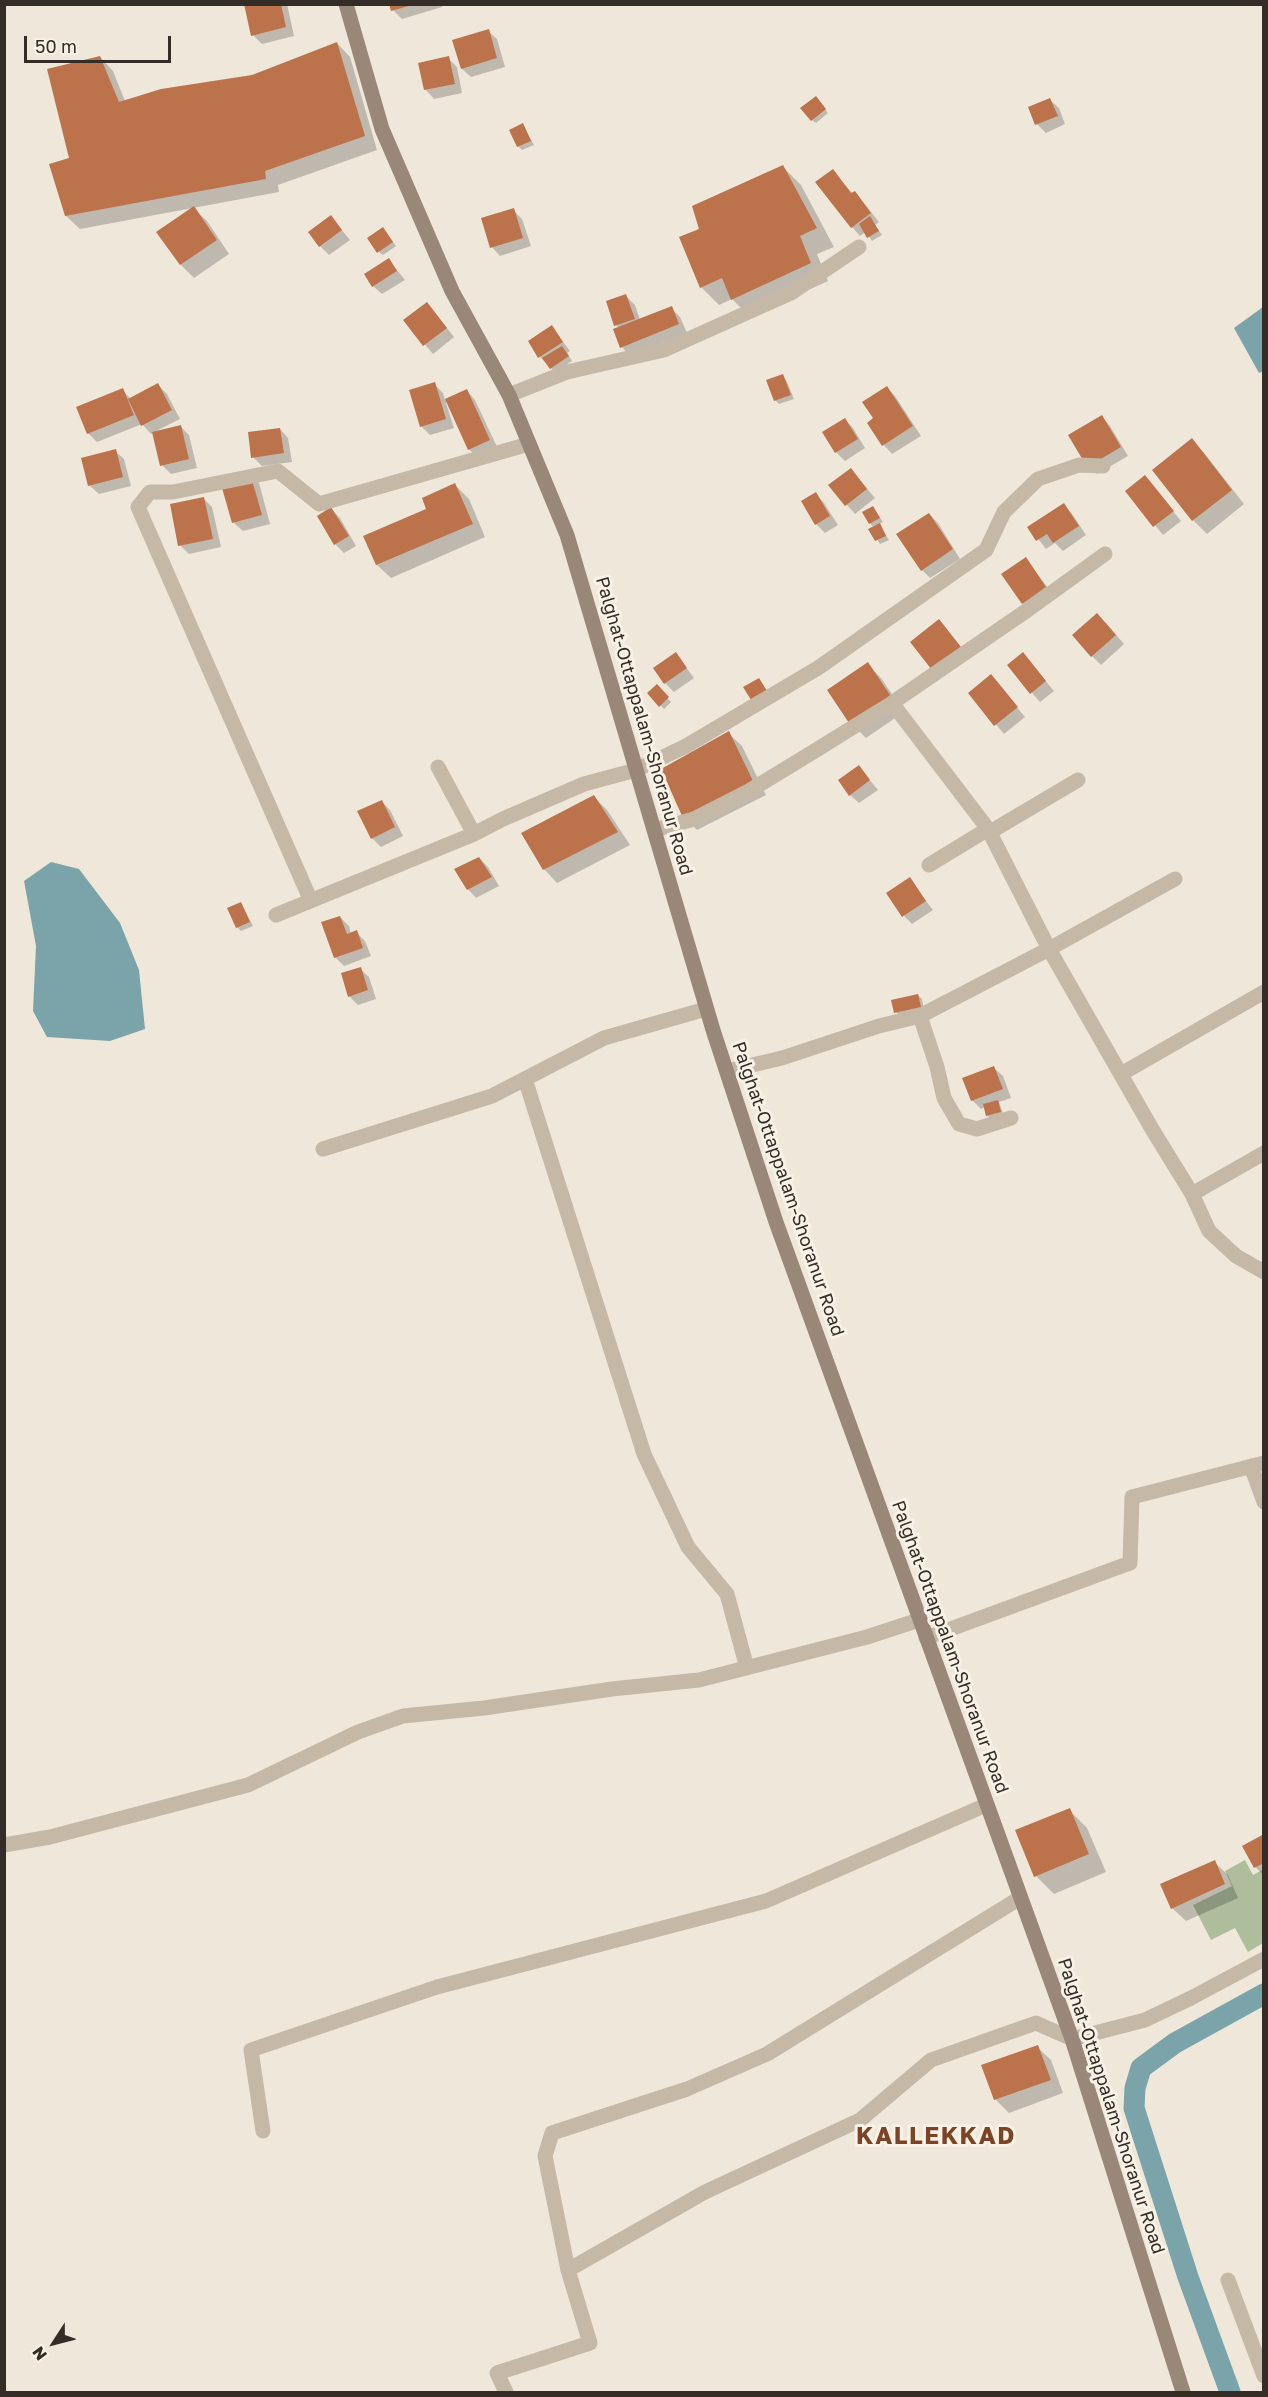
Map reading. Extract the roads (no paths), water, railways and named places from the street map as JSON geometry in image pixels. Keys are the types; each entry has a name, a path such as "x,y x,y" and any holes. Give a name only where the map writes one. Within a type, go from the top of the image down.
{"main road":[{"name":"Palghat-Ottappalam-Shoranur Road","path":"346,4 382,129 452,291 509,395 567,535 706,1009 776,1222 1072,2039 1183,2392"}],"street":[{"path":"509,395 567,372 664,350 791,293 859,247"},
{"path":"311,901 138,507 150,492 173,492 278,471 320,504 529,444"},
{"path":"276,915 474,834 584,784 636,770 686,746 818,668 986,550 1004,512 1038,479 1079,465 1103,466"},
{"path":"654,830 694,819 749,791 891,703 1105,554"},
{"path":"891,703 989,830 1049,949 1192,1194 1209,1231 1236,1256 1263,1272"},
{"path":"438,767 474,834"},
{"path":"929,865 1078,780"},
{"path":"727,1071 783,1058 879,1026 920,1016 1049,949 1175,879"},
{"path":"1121,1074 1263,992"},
{"path":"323,1149 492,1096 604,1038 706,1009"},
{"path":"920,1016 937,1066 944,1098 959,1124 977,1129 1011,1118"},
{"path":"525,1079 644,1454 688,1547 726,1594 747,1668"},
{"path":"1192,1194 1263,1154"},
{"path":"926,1638 1130,1563 1132,1497 1257,1465 1263,1502"},
{"path":"4,1845 50,1837 248,1785 358,1732 403,1716 699,1680 867,1637 919,1620"},
{"path":"263,2131 251,2050 437,1987 766,1901 986,1805"},
{"path":"506,2392 497,2373 590,2343 568,2270 545,2156 552,2133 687,2089 767,2054 1020,1898"},
{"path":"568,2270 705,2192 860,2120 931,2060 1036,2023 1072,2039 1145,2020 1263,1959"},
{"path":"1228,2280 1263,2376"}],"water":[{"path":"1263,307 1263,371 1259,373 1234,328"},
{"path":"51,862 79,869 120,923 139,970 145,1029 110,1041 47,1037 33,1011 36,946 24,881"}],"waterway":[{"path":"1230,2392 1188,2277 1134,2108 1135,2088 1141,2068 1175,2043 1264,1994"}],"district":[{"name":"KALLEKKAD","path":"936,2136"}]}
